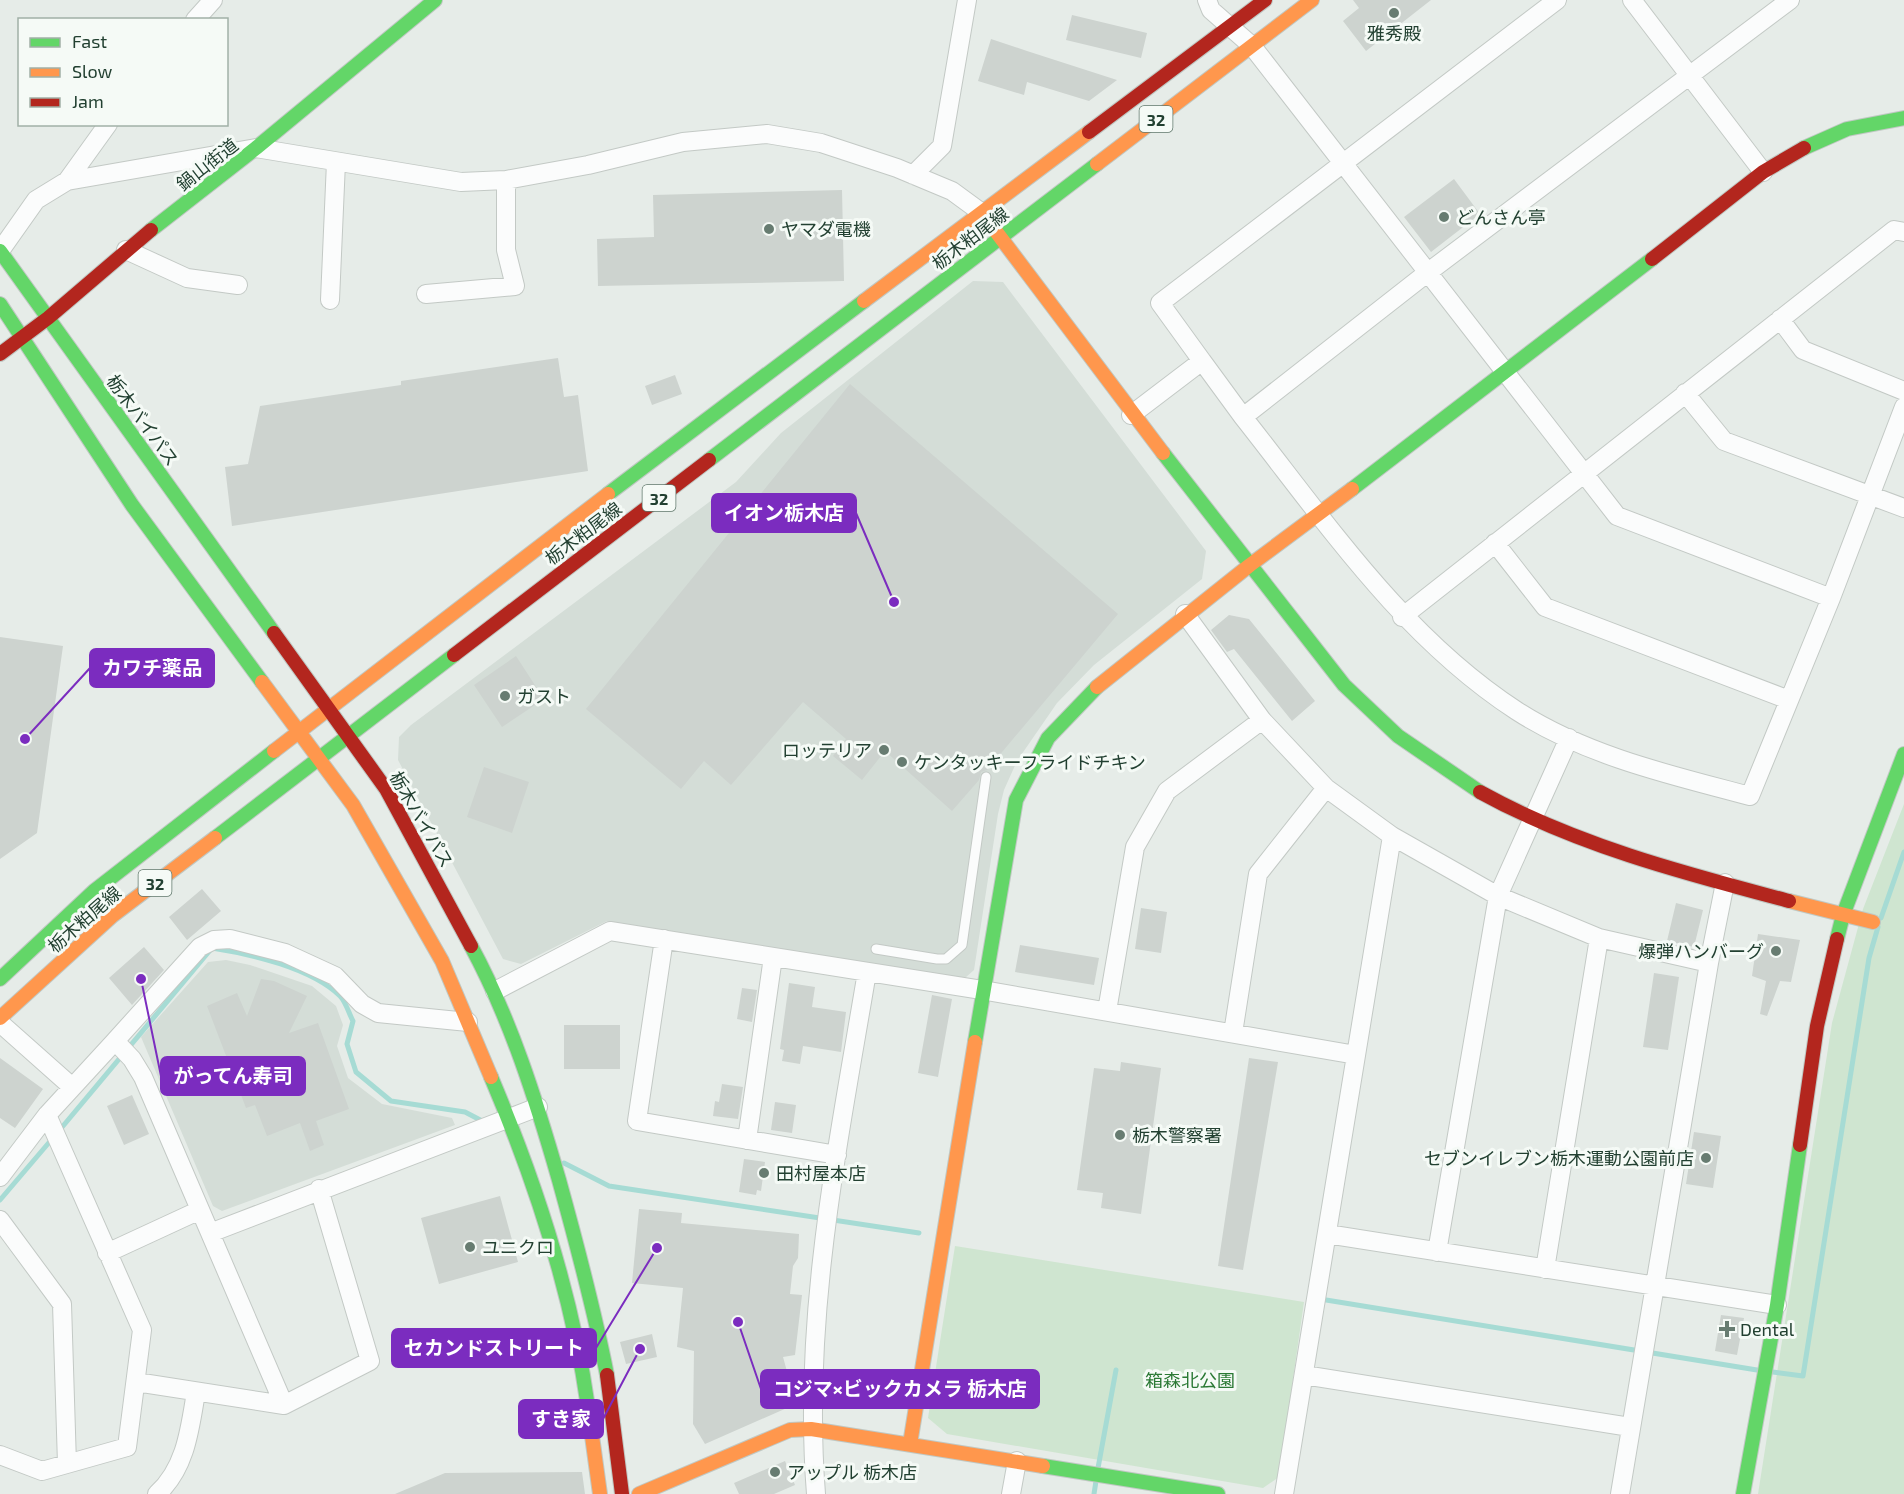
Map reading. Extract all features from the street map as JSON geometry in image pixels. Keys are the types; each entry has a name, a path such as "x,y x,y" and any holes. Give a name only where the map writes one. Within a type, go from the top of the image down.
{"main road":[{"name":"鍋山街道","path":"0,354 48,318 126,250 256,148 435,0"},
{"name":"栃木粕尾線","path":"0,979 94,891 525,556 1265,0"},
{"name":"栃木粕尾線","path":"0,1018 112,916 1312,0"},
{"path":"910,1444 1009,829 1017,800 1030,769 1048,738 1100,683 1185,614 1505,374 1762,172 1799,150 1858,124 1904,118"},
{"path":"982,213 1131,415 1329,669 1376,717 1422,754 1479,792 1533,819 1596,845 1725,884 1873,922"},
{"name":"栃木バイパス","path":"0,251 386,789 495,991 538,1107 591,1294 610,1389 622,1494"},
{"path":"0,304 132,505 353,805 437,951 509,1119 560,1268 582,1367 598,1466 600,1494"},
{"path":"1743,1494 1777,1305 1817,1026 1843,915 1904,754"},
{"path":"639,1494 790,1430 811,1429 1218,1494"}],"street":[{"path":"197,18 213,0"},
{"path":"913,175 942,146 967,0"},
{"path":"1207,0 1211,10 1252,46 1617,516 1831,598"},
{"path":"1557,0 1160,303 1243,417 1402,617 1462,672 1518,711 1569,738 1633,765 1750,796 1831,598 1904,407"},
{"path":"1632,0 1762,172"},
{"path":"1243,417 1427,273 1790,0"},
{"path":"67,181 107,126"},
{"path":"0,251 36,200 67,181 256,148 461,182 506,180 588,165 683,142 767,134 820,142 913,175 952,191 982,213"},
{"path":"330,300 336,162"},
{"path":"426,294 515,286 506,250 506,180"},
{"path":"1402,617 1582,473 1894,230 1904,232"},
{"path":"126,250 187,278 237,285"},
{"path":"1780,319 1803,350 1904,391"},
{"path":"1131,415 1202,361"},
{"path":"1685,393 1724,441 1904,508"},
{"path":"1495,543 1545,607 1789,700"},
{"path":"1185,614 1262,720 1326,788 1392,836 1498,896 1599,938 1709,963"},
{"path":"1107,1011 1135,847 1167,791 1262,720"},
{"path":"1437,1252 1498,896 1569,738"},
{"path":"1233,1033 1258,874 1326,788"},
{"path":"1284,1494 1392,836"},
{"path":"1620,1494 1709,963 1725,884"},
{"path":"495,991 610,931 982,990 1356,1054"},
{"path":"1545,1269 1599,938"},
{"path":"0,1177 71,1086 116,1041 200,947 214,940 230,939 285,953 335,976 362,1004 378,1013 468,1022"},
{"path":"664,939 638,1121 837,1155"},
{"path":"747,1140 773,957"},
{"path":"816,1494 811,1429 818,1292 837,1155 867,972"},
{"path":"0,1023 71,1086"},
{"path":"116,1041 132,1059 143,1077 284,1405"},
{"path":"210,1233 538,1107"},
{"path":"0,1455 42,1471 127,1447 136,1382 142,1330 47,1115"},
{"path":"136,1382 284,1405 370,1361 320,1189"},
{"path":"107,1252 200,1210"},
{"path":"0,1220 62,1304 67,1464"},
{"path":"1327,1234 1777,1305"},
{"path":"1304,1375 1630,1427"},
{"path":"157,1494 166,1486 183,1456 196,1392"},
{"path":"1011,1494 1017,1461"}],"lane":[{"path":"876,949 946,959 962,945 986,777"}],"shaded area":[{"path":"973,281 1003,282 1206,551 1202,579 1094,665 1057,703 1017,761 1004,790 998,814 974,970 965,978 607,921 521,964 503,959 398,760 399,737 411,725 736,482 781,433"},
{"path":"226,960 250,965 312,986 336,1006 343,1025 337,1046 348,1078 382,1104 452,1118 455,1125 222,1211 213,1206 141,1037 208,962"}],"green space":[{"path":"1904,804 1904,1494 1758,1494 1832,1023 1863,909"},
{"name":"箱森北公園","path":"955,1246 1304,1302 1279,1477 1263,1488 947,1434 928,1418"}],"building":[{"path":"1353,0 1431,0 1366,51 1343,21 1359,8"},
{"path":"1072,15 1147,33 1141,58 1066,40"},
{"path":"991,39 1117,80 1089,101 1027,82 1024,95 978,81"},
{"path":"1454,179 1480,214 1431,252 1404,217"},
{"path":"842,190 844,281 598,286 597,239 654,237 653,195"},
{"path":"558,358 564,397 578,395 588,471 232,526 225,467 248,464 260,406 401,385 401,381"},
{"path":"675,375 682,394 652,405 645,386"},
{"path":"850,384 1118,614 987,770 981,772 979,780 952,811 885,751 862,780 833,756 846,739 803,702 731,785 704,761 681,789 586,709"},
{"path":"1229,615 1249,619 1315,701 1292,721 1234,649 1227,652 1211,630"},
{"path":"0,637 63,646 37,833 0,859"},
{"path":"516,656 544,699 502,727 474,685"},
{"path":"484,767 529,782 512,833 467,817"},
{"path":"202,889 221,911 187,940 169,917"},
{"path":"1676,903 1703,910 1694,947 1667,941"},
{"path":"1141,908 1167,912 1161,953 1135,949"},
{"path":"1758,934 1800,940 1791,982 1780,981 1767,1016 1760,1014 1766,981 1752,976"},
{"path":"1020,945 1099,958 1094,985 1015,972"},
{"path":"144,947 164,970 132,1005 109,978"},
{"path":"1654,973 1679,977 1668,1050 1643,1047"},
{"path":"261,979 274,981 307,996 289,1033 318,1023 349,1109 316,1121 324,1145 310,1151 300,1123 267,1136 255,1105 246,1108 207,1006 237,993 247,1016"},
{"path":"789,983 815,987 812,1007 846,1012 841,1052 803,1046 800,1064 782,1061 784,1050 780,1049"},
{"path":"742,988 757,990 752,1022 737,1019"},
{"path":"932,995 952,999 938,1077 918,1073"},
{"path":"564,1025 620,1025 620,1069 564,1069"},
{"path":"0,1058 43,1089 15,1128 0,1118"},
{"path":"1249,1058 1278,1062 1243,1270 1218,1266"},
{"path":"1121,1062 1161,1068 1141,1214 1101,1208 1103,1193 1077,1190 1094,1068 1120,1071"},
{"path":"722,1084 743,1087 738,1119 713,1116 715,1101 719,1102"},
{"path":"132,1095 149,1134 124,1145 107,1106"},
{"path":"775,1102 796,1105 792,1133 771,1130"},
{"path":"1694,1132 1721,1136 1713,1188 1686,1184"},
{"path":"744,1159 765,1162 761,1191 757,1190 756,1195 739,1192"},
{"path":"500,1196 518,1262 439,1284 421,1218"},
{"path":"639,1209 682,1213 681,1223 799,1234 798,1258 793,1266 790,1294 802,1295 795,1355 783,1357 796,1404 705,1444 693,1424 694,1351 677,1347 683,1288 632,1283"},
{"path":"1721,1315 1744,1318 1737,1355 1715,1351"},
{"path":"652,1334 657,1357 626,1364 620,1342"},
{"name":"アップル 栃木店","path":"785,1461 795,1485 774,1494 739,1494 734,1483"},
{"path":"582,1472 585,1494 395,1494 445,1473"}],"waterway":[{"path":"1881,918 1904,852"},
{"path":"1773,1372 1803,1376 1869,958 1878,927"},
{"path":"58,1132 212,948 262,958 297,970 328,986 340,996 353,1021 347,1044 356,1072 391,1101 465,1112 486,1123"},
{"path":"0,1200 52,1139"},
{"path":"564,1163 609,1186 919,1233"},
{"path":"1320,1299 1757,1370"},
{"path":"1098,1468 1116,1370"},
{"path":"1094,1494 1096,1481"}],"traffic: fast":[{"path":"151,230 256,148 435,0"},
{"path":"1804,148 1847,129 1904,118"},
{"path":"709,460 1097,164"},
{"path":"0,251 274,633"},
{"path":"1352,489 1652,259"},
{"path":"608,494 864,301"},
{"path":"0,304 132,505 262,682"},
{"path":"1163,453 1344,685 1398,736 1480,792"},
{"path":"215,838 454,655"},
{"path":"975,1042 1016,800 1048,738 1097,687"},
{"path":"0,979 94,891 274,751"},
{"path":"1837,939 1843,915 1904,754"},
{"path":"471,946 510,1031 541,1120 579,1253 607,1375"},
{"path":"491,1077 523,1157 550,1239 572,1322 588,1407"},
{"path":"1743,1494 1777,1305 1800,1145"},
{"path":"1043,1466 1218,1494"}],"traffic: slow":[{"path":"1097,164 1312,0"},
{"path":"864,301 1089,132"},
{"path":"982,213 1163,453"},
{"path":"1097,687 1250,565 1352,489"},
{"path":"274,751 608,494"},
{"path":"262,682 353,805 442,961 491,1077"},
{"path":"0,1018 112,916 215,838"},
{"path":"1789,901 1873,922"},
{"path":"910,1444 975,1042"},
{"path":"588,1407 600,1494"},
{"path":"639,1494 790,1430 811,1429 1043,1466"}],"traffic: jam":[{"path":"1089,132 1265,0"},
{"path":"1652,259 1763,172 1804,148"},
{"path":"0,354 48,318 151,230"},
{"path":"454,655 709,460"},
{"path":"274,633 386,789 471,946"},
{"path":"1480,792 1516,811 1631,856 1789,901"},
{"path":"1800,1145 1817,1026 1837,939"},
{"path":"607,1375 622,1494"}],"place":[{"name":"雅秀殿","path":"1394,13"},
{"name":"どんさん亭","path":"1444,217"},
{"name":"ヤマダ電機","path":"769,229"},
{"name":"イオン栃木店","path":"894,602"},
{"name":"ガスト","path":"505,696"},
{"name":"カワチ薬品","path":"25,739"},
{"name":"ロッテリア","path":"884,750"},
{"name":"ケンタッキーフライドチキン","path":"902,762"},
{"name":"爆弾ハンバーグ","path":"1776,951"},
{"name":"がってん寿司","path":"141,979"},
{"name":"栃木警察署","path":"1120,1135"},
{"name":"セブンイレブン栃木運動公園前店","path":"1706,1158"},
{"name":"田村屋本店","path":"764,1173"},
{"name":"ユニクロ","path":"470,1247"},
{"name":"セカンドストリート","path":"657,1248"},
{"name":"コジマ×ビックカメラ 栃木店","path":"738,1322"},
{"name":"Dental","path":"1727,1329"},
{"name":"すき家","path":"640,1349"},
{"name":"アップル 栃木店","path":"775,1472"}]}
